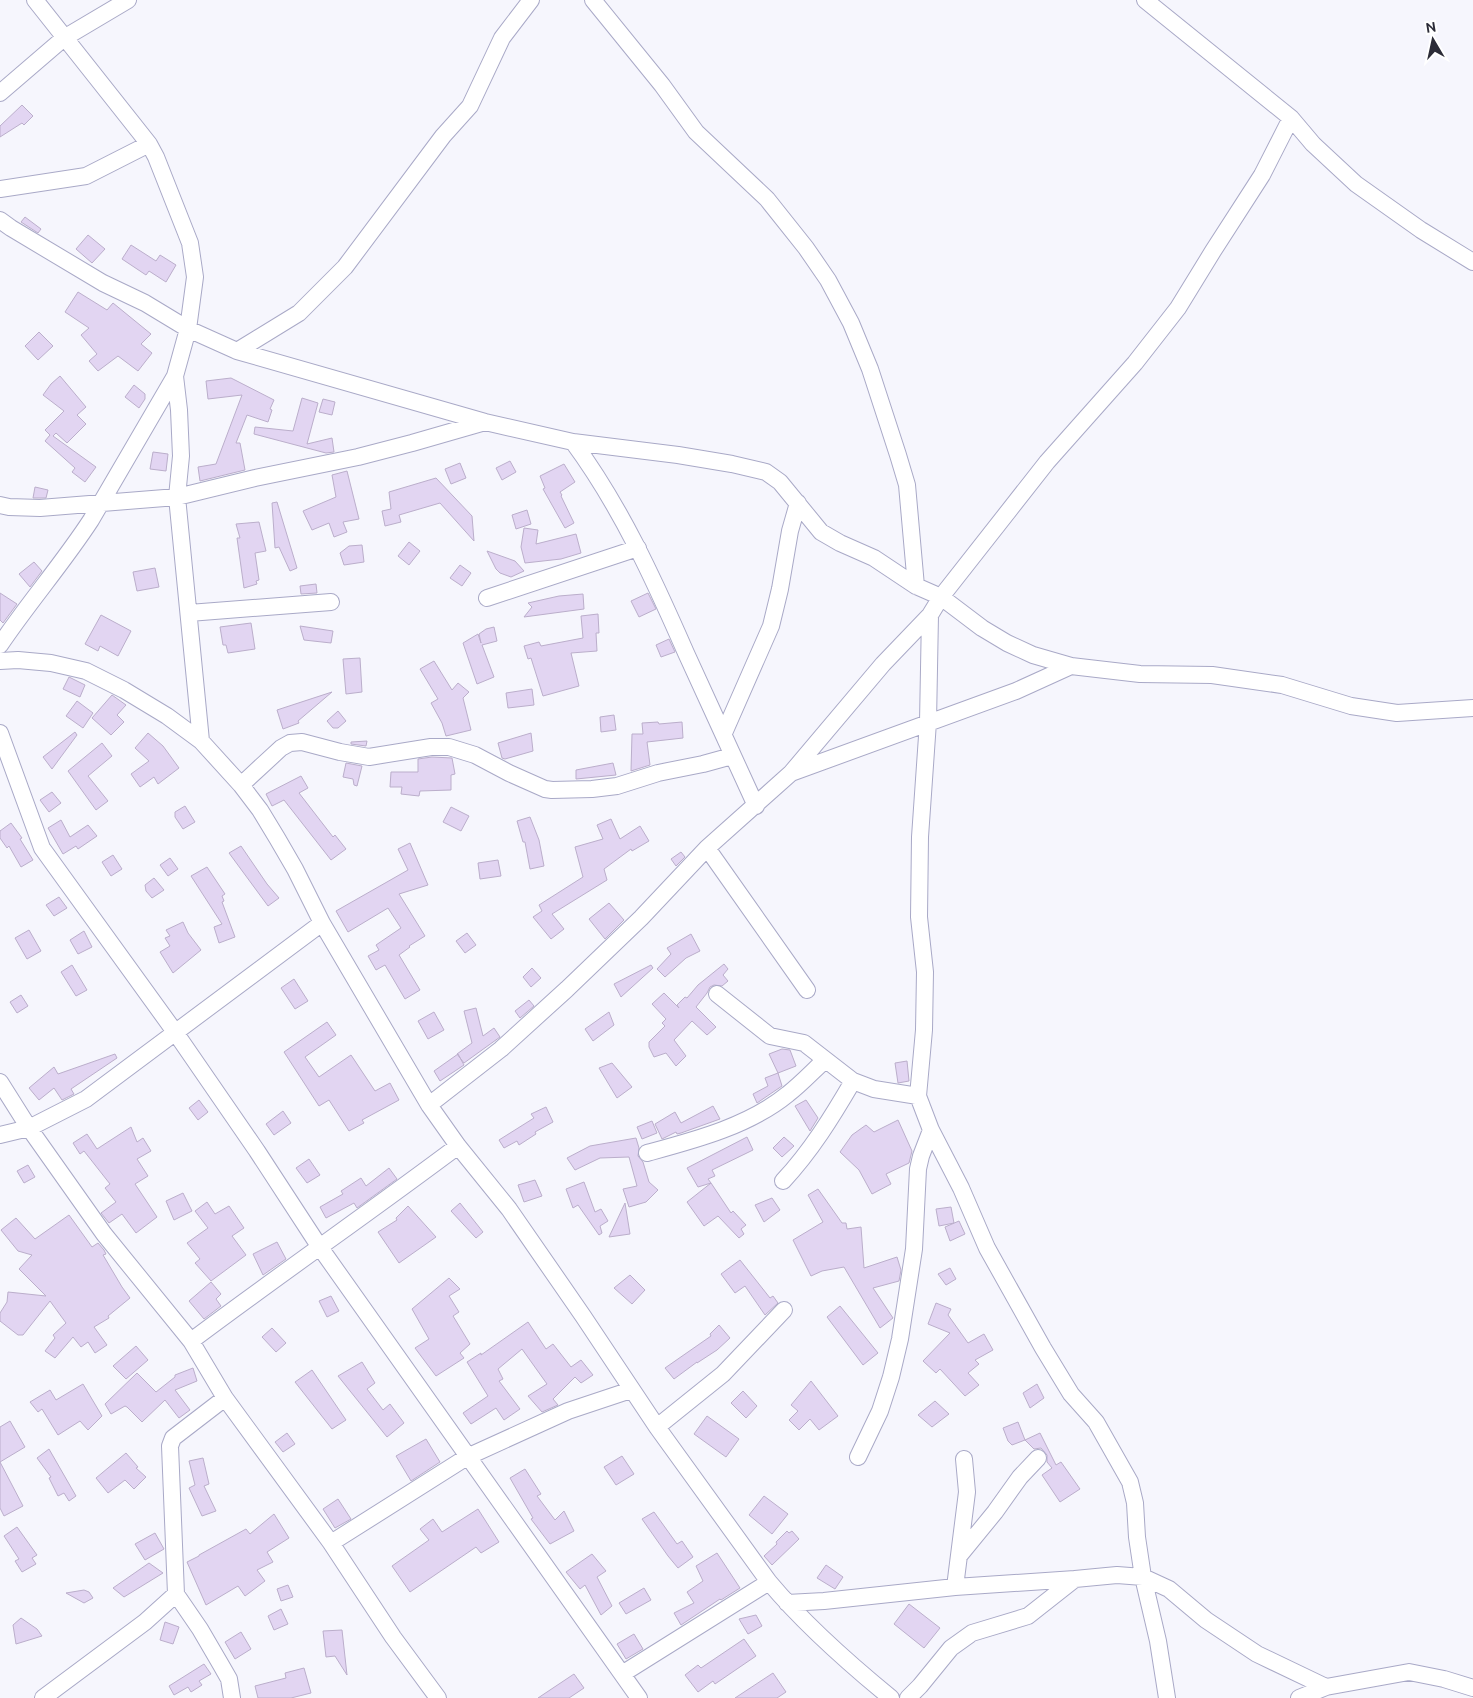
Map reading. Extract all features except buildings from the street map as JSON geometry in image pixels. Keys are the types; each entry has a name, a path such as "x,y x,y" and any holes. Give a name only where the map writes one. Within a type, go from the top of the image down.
{"street":[{"path":"0,645 24,609 77,540 175,376 188,329 195,278 190,244 168,186 149,144 35,0"},
{"path":"0,93 64,38 128,0"},
{"path":"237,351 299,312 344,267 443,136 470,106 502,38 531,0"},
{"path":"593,0 662,85 696,132 767,199 806,248 828,280 851,322 870,369 907,485 916,586"},
{"path":"1145,0 1290,118 1313,144 1356,184 1421,230 1473,262"},
{"path":"429,1105 501,1049 567,989 640,918 707,848 791,774 883,664 930,615 941,597 1047,462 1135,363 1178,308 1262,176 1290,118"},
{"path":"0,189 86,176 149,144"},
{"path":"0,220 103,283 145,303 188,329 237,351 485,422 573,442 687,457 732,464 766,472 780,482 821,532 840,543 874,558 916,586 941,597 982,628 1007,643 1033,655 1071,666 1140,674 1212,675 1282,686 1351,706 1397,713 1473,708"},
{"path":"175,376 181,456 177,497 201,741"},
{"path":"0,505 40,508 177,497 255,478 358,457 485,422"},
{"path":"573,442 590,466 638,548 756,806"},
{"path":"724,734 771,626 780,589 790,531 798,503"},
{"path":"486,598 638,548"},
{"path":"189,613 332,602"},
{"path":"930,615 928,722 920,837 919,917 925,972 924,1030 918,1096 987,1248 1071,1394 1096,1422 1130,1482 1135,1503 1137,1537 1143,1577 1158,1641 1167,1698"},
{"path":"0,661 18,660 51,663 86,671 124,690 160,712 201,741 242,785 260,810 290,861 322,923 429,1105 458,1146 509,1209 657,1427 786,1603 835,1651 891,1698"},
{"path":"791,774 1016,691 1071,666"},
{"path":"0,733 42,848 175,1032 257,1150 320,1246 467,1457 639,1698"},
{"path":"242,785 281,748 290,743 302,742 369,757 431,747 450,747 475,755 527,781 552,790 617,786 658,773 732,756"},
{"path":"707,848 806,990"},
{"path":"0,1135 29,1128 86,1099 322,923"},
{"path":"717,994 770,1036 804,1043 852,1082 874,1089 918,1096"},
{"path":"647,1153 686,1143 755,1115 787,1095 825,1060"},
{"path":"0,1082 29,1128 104,1234 191,1341 225,1398 331,1543 393,1637 438,1698"},
{"path":"783,1181 803,1160 852,1082"},
{"path":"858,1457 880,1412 893,1368 907,1299 914,1249 918,1169 921,1156 932,1130"},
{"path":"191,1341 458,1146"},
{"path":"657,1427 723,1374 784,1310"},
{"path":"331,1543 467,1457 568,1411 631,1390"},
{"path":"225,1398 173,1438 170,1446 176,1594 222,1665 229,1679 232,1698"},
{"path":"959,1556 995,1512 1020,1477 1038,1458"},
{"path":"955,1587 967,1492 964,1459"},
{"path":"786,1603 824,1601 955,1587 1117,1575 1143,1577 1169,1589 1206,1620 1256,1654 1326,1687"},
{"path":"908,1698 951,1648 972,1633 1028,1616 1075,1579"},
{"path":"622,1674 769,1582"},
{"path":"43,1698 144,1622 176,1594"},
{"path":"1299,1698 1326,1687 1409,1672 1444,1679 1473,1688"}]}
